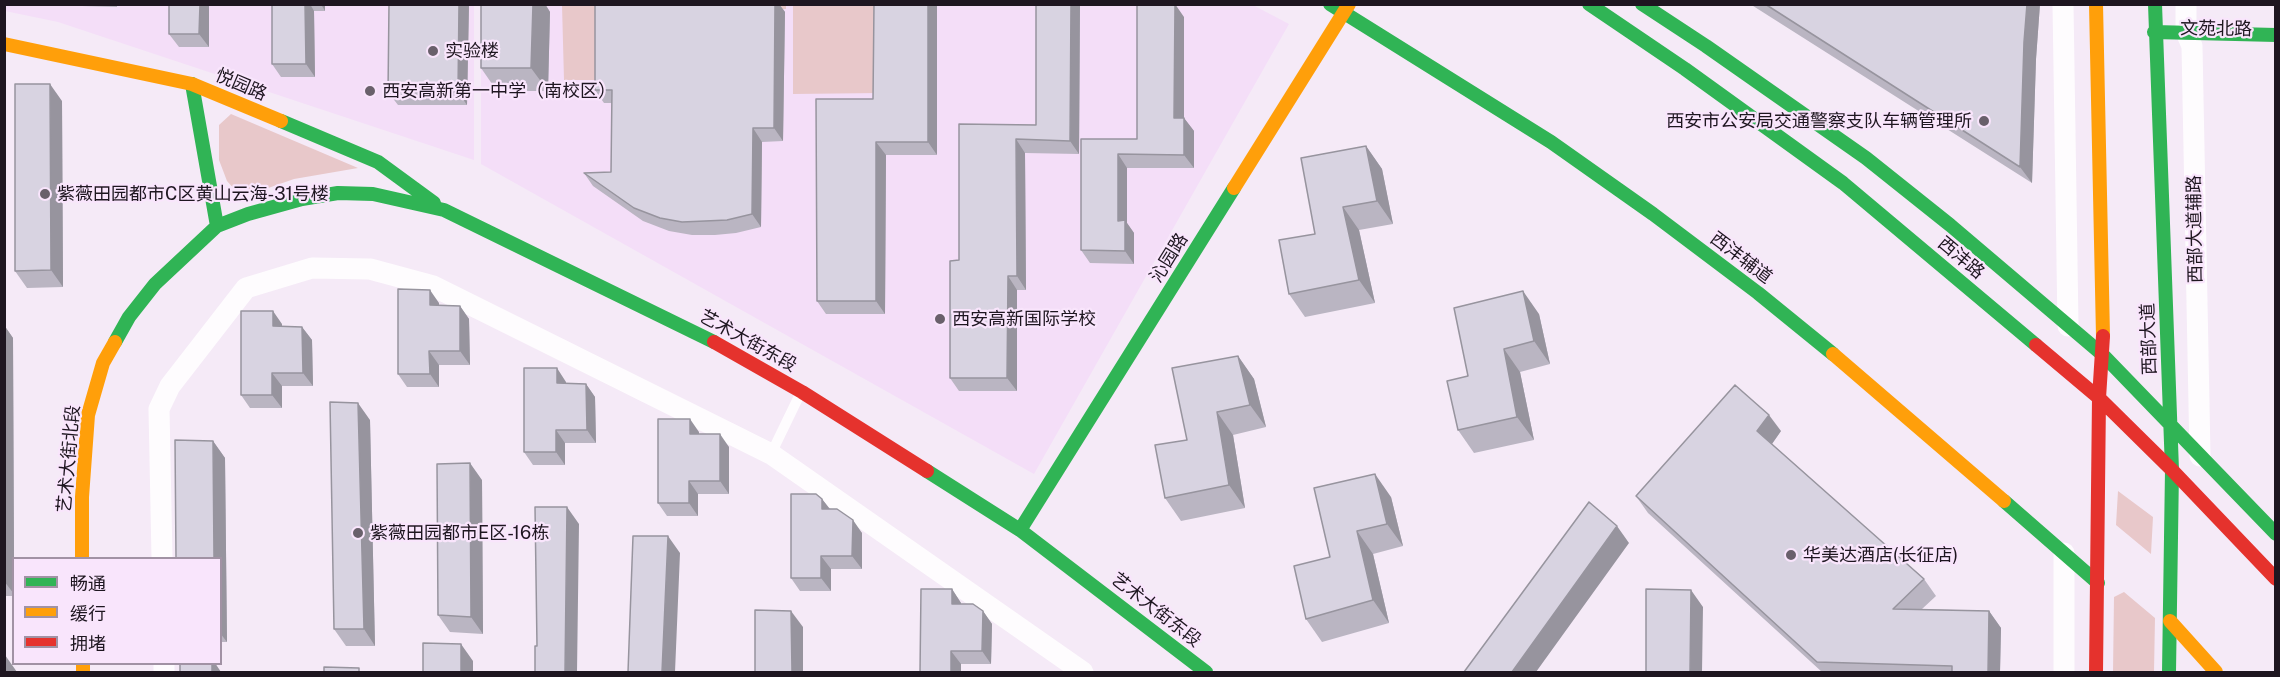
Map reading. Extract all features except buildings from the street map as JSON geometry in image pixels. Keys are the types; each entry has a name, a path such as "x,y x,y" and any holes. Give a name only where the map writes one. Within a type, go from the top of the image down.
{"main road":[{"name":"西沣辅道","path":"1330,4 1346,8 1551,142 1758,293 2073,549 2098,583"},
{"name":"西沣路","path":"1589,4 1686,69 1843,183 2099,398 2172,470 2276,579"},
{"name":"西沣路","path":"1642,4 1866,158 1950,225 2103,355 2276,534"},
{"path":"2096,4 2103,355 2099,398 2096,672"},
{"name":"西部大道","path":"2155,4 2172,470 2169,672"},
{"name":"沁园路","path":"1020,530 1346,8"},
{"name":"文苑北路","path":"2155,39 2276,34"},
{"name":"文苑北路","path":"2189,39 2276,48"},
{"name":"悦园路","path":"4,44 192,84 378,162 444,210"},
{"path":"192,84 217,226"},
{"name":"艺术大街东段","path":"217,226 248,214 291,202 338,193 373,194 444,210 691,329 802,392 1020,530 1206,672"},
{"name":"艺术大街北段","path":"82,557 82,497 88,415 103,363 129,317 155,284 217,226"},
{"name":"西沣辅道","path":"2073,549 2098,559"},
{"path":"2169,621 2216,672"}],"street":[{"path":"2063,4 2068,326"},
{"name":"西部大道辅路","path":"2186,4 2189,39 2200,456"},
{"path":"162,557 159,409 170,386 246,288 312,268 370,269 433,286 771,454 1083,672"},
{"path":"2064,672 2073,549"}],"lane":[{"path":"771,454 802,392"}],"shaded area":[{"name":"西安高新第一中学（南校区）","path":"5,4 474,5 474,160 58,22 5,11"},
{"name":"西安高新国际学校","path":"1251,4 1289,24 1034,474 481,164 481,5"},
{"path":"562,5 786,5 786,9 601,12 600,80 564,80"},
{"path":"793,5 881,5 881,93 793,94"},
{"path":"231,114 358,168 294,179 251,194 236,191 227,181 219,160 219,125"},
{"path":"2118,491 2153,517 2151,554 2116,525"},
{"path":"2124,592 2155,618 2154,672 2113,672 2114,597"}],"traffic: fast":[{"path":"1330,4 1551,142 1653,214 1758,293 1833,354"},
{"path":"1589,4 1685,69 1843,183 2036,345"},
{"path":"1642,4 1866,158 1950,225 2103,355 2276,534"},
{"path":"2155,4 2172,470 2169,672"},
{"path":"2154,32 2276,35"},
{"path":"192,84 217,226"},
{"path":"281,121 378,162 434,203"},
{"path":"1020,530 1234,188"},
{"path":"115,342 129,317 155,284 217,226 248,214 302,199 338,193 373,194 444,210 714,342"},
{"path":"927,471 1020,530 1206,672"},
{"path":"2004,501 2098,583"}],"traffic: slow":[{"path":"1234,188 1349,4"},
{"path":"2096,4 2103,336"},
{"path":"4,44 192,84 281,121"},
{"path":"82,557 82,497 88,415 103,363 115,342"},
{"path":"1833,354 2004,501"},
{"path":"2170,621 2216,672"},
{"path":"83,665 83,672"}],"traffic: jam":[{"path":"2096,672 2099,398 2103,336"},
{"path":"714,342 802,392 927,471"},
{"path":"2036,345 2099,398 2172,470 2276,579"}],"place":[{"name":"实验楼","path":"433,51"},
{"name":"西安高新第一中学（南校区）","path":"370,91"},
{"name":"西安市公安局交通警察支队车辆管理所","path":"1984,121"},
{"name":"紫薇田园都市C区黄山云海-31号楼","path":"45,194"},
{"name":"西安高新国际学校","path":"940,319"},
{"name":"紫薇田园都市E区-16栋","path":"358,533"},
{"name":"华美达酒店(长征店)","path":"1791,555"}]}
